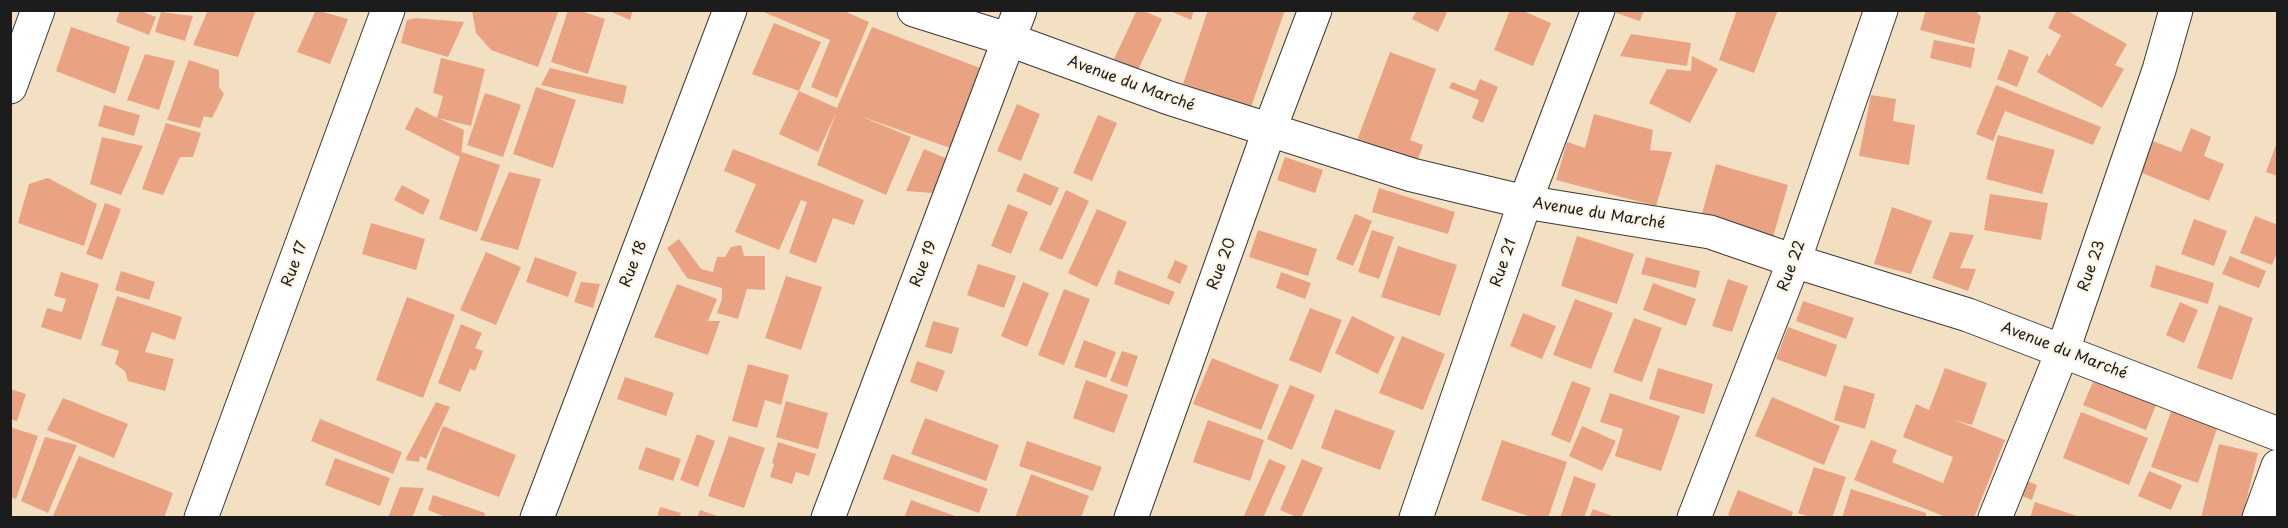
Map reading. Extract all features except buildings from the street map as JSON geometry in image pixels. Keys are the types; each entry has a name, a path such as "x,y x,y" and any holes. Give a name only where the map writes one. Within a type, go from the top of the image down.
{"street":[{"path":"10,87 38,10"},
{"name":"Rue 17","path":"201,518 388,10"},
{"name":"Rue 18","path":"537,518 730,10"},
{"name":"Avenue du Marché","path":"914,10 1015,25 1170,98 1412,176 1525,202 1710,232 1794,261 1968,315 2277,434"},
{"name":"Rue 20","path":"1131,518 1314,10"},
{"name":"Rue 21","path":"1416,518 1525,202 1598,10"},
{"name":"Rue 22","path":"1694,518 1794,261 1881,10"},
{"name":"Rue 23","path":"1995,518 2063,350 2159,70 2176,10"},
{"name":"Rue 19","path":"828,518 1015,25"},
{"path":"2259,518 2277,466"}]}
